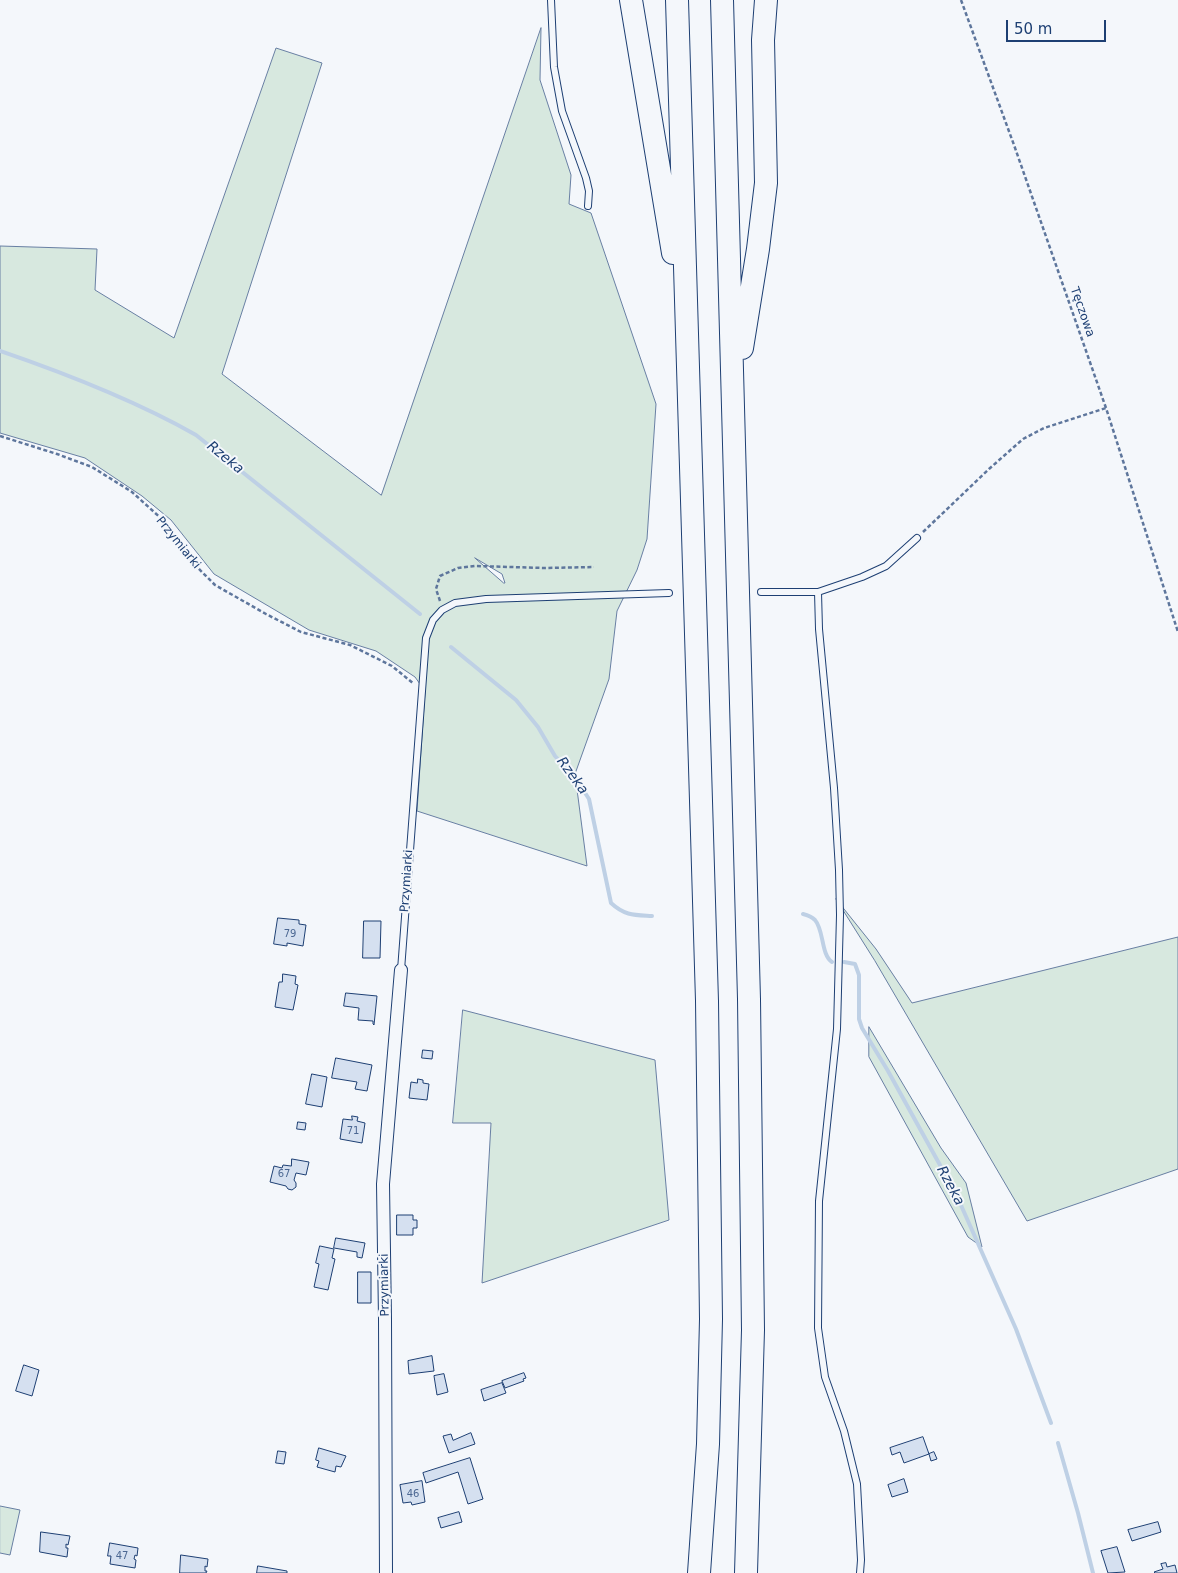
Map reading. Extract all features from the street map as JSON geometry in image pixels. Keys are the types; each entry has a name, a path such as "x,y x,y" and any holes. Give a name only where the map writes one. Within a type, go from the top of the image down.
{"highway":[{"path":"631,0 688,350"},
{"path":"676,0 707,1001 712,1319 708,1444 699,1573"},
{"path":"722,0 749,999 753,1330 746,1573"},
{"path":"733,396 758,249 766,184 763,40 766,0"}],"street":[{"name":"Przymiarki","path":"386,1573 386,1319 383,1184 400,970"}],"lane":[{"path":"551,0 554,68 562,111 586,178 589,191 588,206"},
{"path":"761,592 818,592 862,577 886,566 916,538"},
{"path":"421,694 426,638 433,620 442,610 455,603 669,592"},
{"path":"818,592 819,629 840,870 837,1029 819,1201 818,1328 825,1377 844,1431 857,1484 860,1573"},
{"name":"Przymiarki","path":"400,970 421,694"}],"path":[{"name":"Tęczowa","path":"961,0 1106,408 1178,632"},
{"path":"916,538 989,468 1024,439 1044,428 1106,408"},
{"name":"Przymiarki","path":"0,436 92,467 132,492 164,521 190,560 216,585 301,632 350,645 392,666 415,685 421,694"},
{"path":"442,610 436,589 440,576 458,568 475,566 594,567"}],"shaded area":[{"path":"541,28 540,80 571,175 569,204 591,213 656,404 647,539 637,570 617,611 609,679 575,774 587,866 417,811 425,691 415,677 376,651 309,630 214,574 171,520 142,496 85,458 0,433 0,246 97,249 95,290 174,338 276,48 322,63 222,374 381,495","holes":["475,558 502,574 505,583"]},
{"path":"836,899 876,949 912,1003 1178,937 1178,1169 1027,1221 875,961"},
{"path":"463,1010 655,1060 669,1220 482,1283 491,1123 453,1123"},
{"path":"869,1027 941,1148 966,1183 982,1247 968,1237 869,1057"},
{"path":"0,1506 20,1510 10,1555 0,1553"}],"building":[{"path":"278,918 299,920 299,924 306,925 303,946 287,943 287,946 274,944"},
{"path":"364,921 381,921 380,958 363,958"},
{"path":"283,974 296,976 295,984 298,985 293,1010 275,1007 279,982 282,982"},
{"path":"346,993 377,996 374,1025 373,1021 358,1020 359,1008 344,1006"},
{"path":"423,1050 433,1051 432,1059 422,1058"},
{"path":"336,1058 372,1065 367,1091 355,1089 357,1082 332,1078"},
{"path":"312,1074 327,1077 322,1107 306,1104"},
{"path":"418,1079 423,1080 423,1083 429,1084 427,1100 409,1098 411,1082 417,1083"},
{"path":"352,1116 358,1117 357,1121 365,1123 362,1143 340,1139 343,1119 352,1120"},
{"path":"298,1122 306,1123 305,1130 297,1129"},
{"path":"292,1159 309,1162 306,1175 296,1173 294,1180 296,1187 292,1190 286,1186 270,1182 274,1166 282,1168 283,1165 291,1166"},
{"path":"397,1215 413,1215 413,1220 417,1220 417,1228 413,1228 413,1235 397,1235"},
{"path":"336,1238 365,1243 362,1258 357,1257 357,1252 334,1248"},
{"path":"320,1246 334,1249 332,1258 335,1259 328,1290 314,1287 319,1264 316,1263"},
{"path":"358,1272 371,1272 371,1303 358,1303"},
{"path":"432,1356 434,1371 409,1374 408,1361"},
{"path":"24,1365 39,1370 32,1396 16,1391"},
{"path":"524,1373 526,1378 523,1379 524,1381 505,1388 502,1381"},
{"path":"444,1374 448,1392 437,1395 434,1376"},
{"path":"502,1383 506,1393 484,1401 481,1390"},
{"path":"471,1433 475,1444 449,1453 443,1436 451,1434 453,1440"},
{"path":"923,1437 929,1454 904,1463 900,1452 892,1455 890,1448"},
{"path":"319,1448 346,1456 341,1467 336,1466 335,1472 317,1467 319,1461 316,1460"},
{"path":"278,1451 286,1452 284,1464 276,1463"},
{"path":"934,1452 937,1459 931,1461 929,1454"},
{"path":"470,1458 483,1499 468,1504 458,1472 426,1483 423,1473"},
{"path":"904,1479 908,1492 892,1497 888,1485"},
{"path":"422,1481 425,1502 412,1505 411,1502 403,1503 400,1485"},
{"path":"459,1512 462,1522 441,1528 438,1518"},
{"path":"1158,1522 1161,1532 1132,1541 1128,1530"},
{"path":"41,1532 70,1536 68,1545 66,1544 66,1548 68,1548 67,1557 40,1552"},
{"path":"110,1543 138,1548 137,1556 135,1555 134,1559 136,1560 135,1568 110,1564 111,1556 108,1556"},
{"path":"1117,1547 1125,1572 1108,1573 1101,1551"},
{"path":"181,1555 208,1559 207,1567 205,1566 206,1573 180,1573"},
{"path":"1166,1563 1167,1567 1175,1565 1177,1573 1154,1572 1163,1569 1161,1564"},
{"path":"258,1566 287,1571 287,1573 257,1573"}],"waterway":[{"name":"Rzeka","path":"0,351 100,388 149,410 196,435 420,614"},
{"name":"Rzeka","path":"451,647 516,700 538,727 555,756 578,782 589,799 611,903 626,913 652,916"},
{"name":"Rzeka","path":"803,914 812,918 818,924 826,954 832,962"},
{"name":"Rzeka","path":"844,962 855,964 859,975 859,1019 862,1028 956,1194 1016,1329 1051,1423"},
{"name":"Rzeka","path":"1058,1443 1093,1573"}]}
